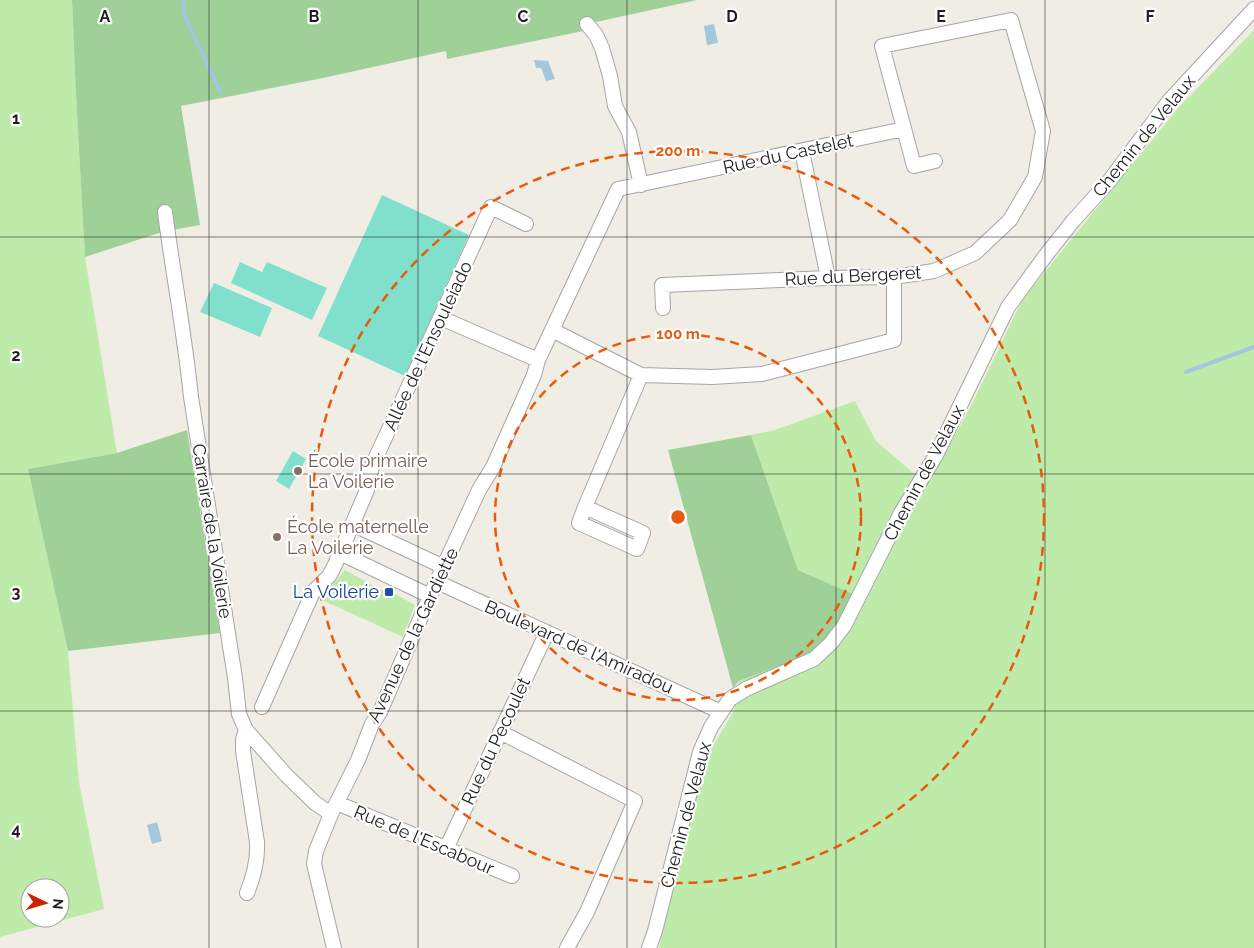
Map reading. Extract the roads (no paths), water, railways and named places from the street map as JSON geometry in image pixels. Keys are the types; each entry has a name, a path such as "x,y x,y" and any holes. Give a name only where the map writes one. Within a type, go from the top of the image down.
{"street":[{"name":"Chemin de Velaux","path":"649,948 655,931 700,752 711,727 730,699 746,689 814,658 831,644 844,626 902,513 936,455 1008,307 1073,221 1110,180 1169,101 1254,9"},
{"name":"Rue du Bergeret","path":"662,308 662,286 828,278 894,277 934,271 974,253 1010,220 1035,177 1043,131 1011,20 882,46 914,166 935,161"},
{"path":"587,24 596,35 602,48 610,76 615,106 629,132 642,185"},
{"name":"Rue du Castelet","path":"552,330 618,189 904,129"},
{"path":"802,151 828,278"},
{"name":"Allée de l'Ensouleiado","path":"262,707 313,592 329,576 340,553 370,482 369,473 491,208 526,224"},
{"name":"Carraire de la Voilerie","path":"165,212 239,714 246,730 286,775 315,803 334,808"},
{"path":"552,330 641,375 712,377 762,374 894,340 894,277"},
{"path":"441,318 538,360"},
{"name":"Avenue de la Gardiette","path":"334,948 314,864 316,851 334,808 358,760 372,724 380,712 436,582 479,490 496,459 552,330"},
{"path":"585,507 641,375"},
{"path":"352,524 444,567"},
{"path":"340,553 430,596"},
{"name":"Boulevard de l'Amiradou","path":"436,582 721,712"},
{"name":"Rue du Pecoulet","path":"446,849 547,632"},
{"path":"246,730 243,740 243,751 258,856 254,876 246,893"},
{"path":"500,732 634,801 587,912 567,948"},
{"name":"Rue de l'Escabour","path":"334,808 446,849 512,876"}],"waterway":[{"path":"183,0 185,17 221,93"},
{"path":"1186,372 1254,347"}],"place":[{"name":"École primaire La Voilerie","path":"298,471"},
{"name":"École maternelle La Voilerie","path":"277,537"},
{"name":"La Voilerie","path":"389,592"}]}
